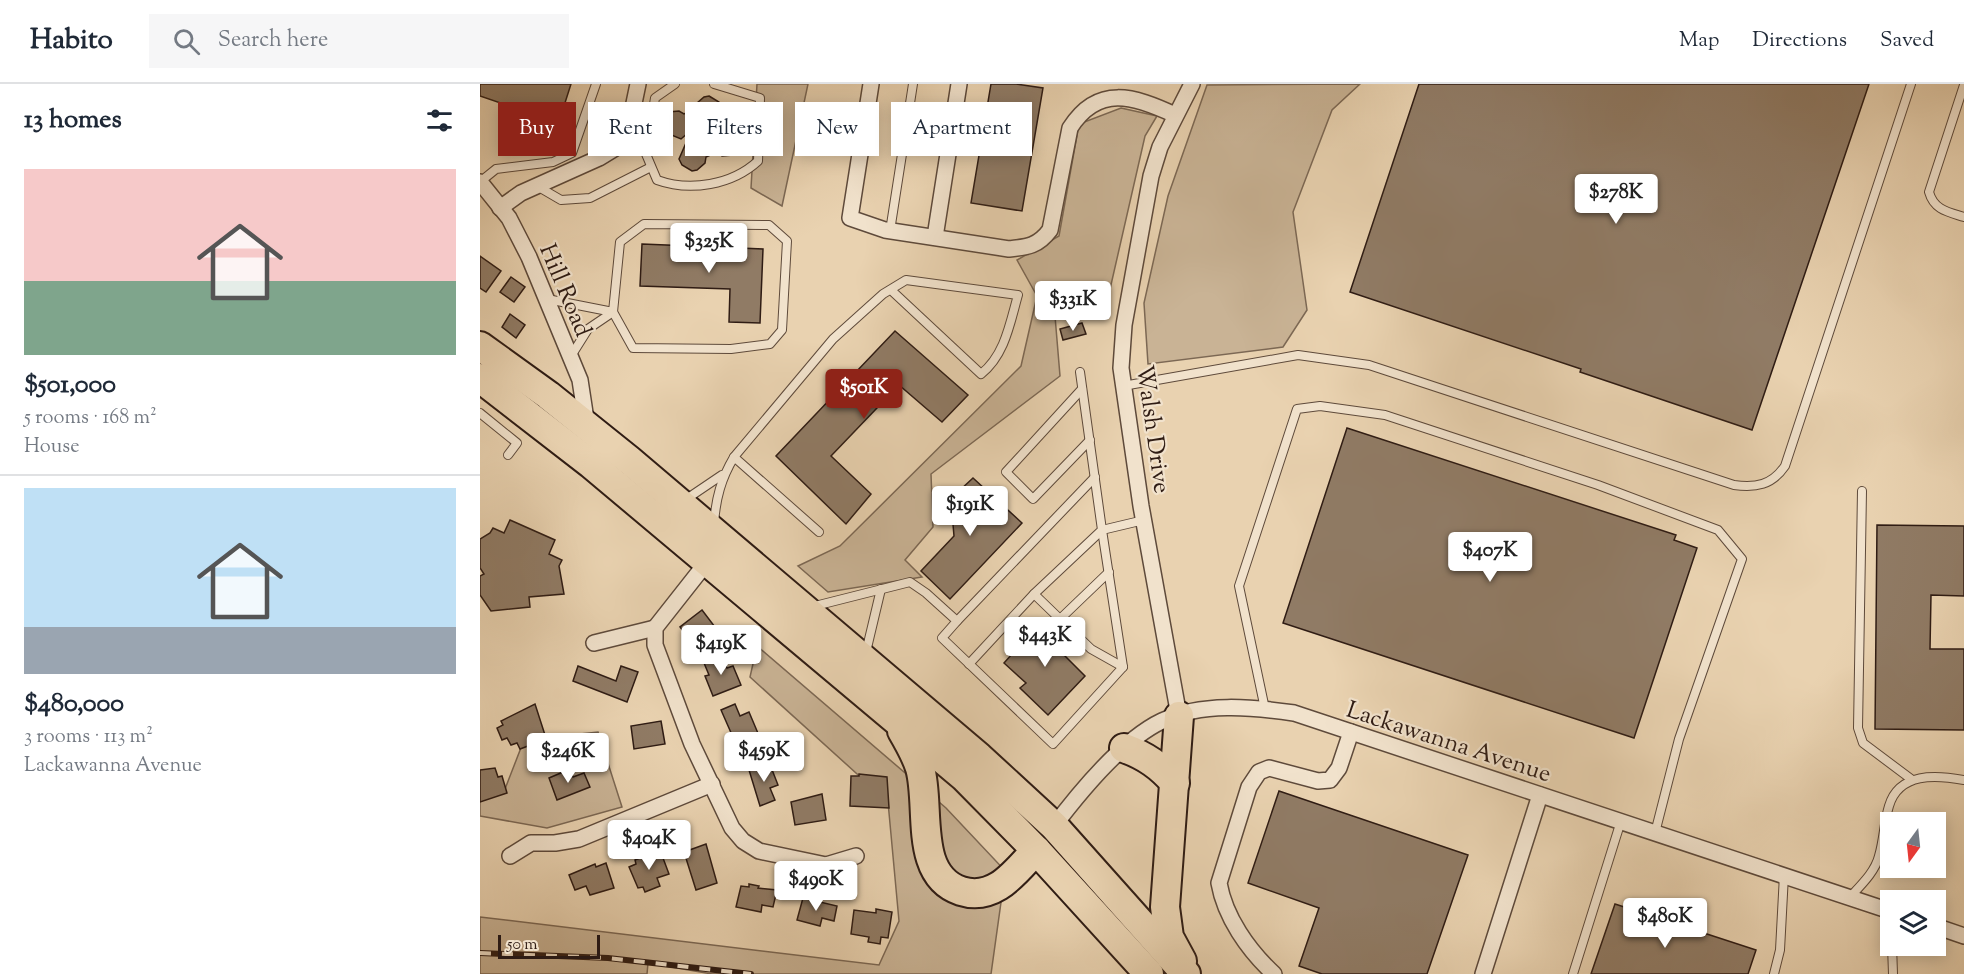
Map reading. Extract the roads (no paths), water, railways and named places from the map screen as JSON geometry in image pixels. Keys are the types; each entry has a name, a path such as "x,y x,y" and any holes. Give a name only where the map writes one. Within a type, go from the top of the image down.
{"highway":[{"path":"480,346 587,426 979,757 1054,826 1187,974"},
{"path":"480,378 591,464 964,777 1036,850 1149,974"},
{"path":"1179,716 1165,907 1169,937 1187,974"},
{"path":"896,721 920,769 929,849 933,865 947,884 970,893 988,892 998,888 1036,850"},
{"path":"1125,748 1151,760 1175,783"}],"street":[{"path":"500,208 536,185 599,158 617,147 628,132 638,84"},
{"path":"871,84 850,218 890,231 1009,249 1029,247 1041,242 1050,230 1070,128 1078,115 1091,104 1109,95 1144,101 1175,115"},
{"path":"935,237 959,84"},
{"name":"Walsh Drive","path":"1179,716 1144,520 1121,368 1124,326 1149,187 1160,147 1192,84"},
{"name":"Hill Road","path":"480,182 500,208 529,257 580,380 587,426"},
{"path":"707,562 656,628 655,645 692,744 732,828 743,841 759,850 826,865 856,856"},
{"path":"594,643 656,628"},
{"name":"Lackawanna Avenue","path":"1036,850 1113,757 1162,721 1200,710 1265,709 1294,713 1880,908"},
{"path":"1274,974 1241,938 1221,893 1219,883 1246,798 1258,772 1269,768 1318,781 1330,780 1339,768 1351,732"},
{"path":"510,856 531,843 555,843 579,839 712,784"},
{"path":"1483,974 1540,795"},
{"path":"1946,930 1964,936"}],"lane":[{"path":"480,182 496,169 553,162 572,153 596,84"},
{"path":"675,84 656,98 646,154 657,180 670,185 716,184 747,171 758,161 760,98 714,84"},
{"path":"890,231 913,84"},
{"path":"1123,386 1298,355 1335,359 1368,365 1734,485 1753,487 1768,482 1785,466 1911,84"},
{"path":"1964,85 1929,192 1931,201 1938,208 1964,217"},
{"path":"536,185 561,200 590,198 651,167"},
{"path":"644,224 769,225 788,241 782,330 770,344 731,349 633,348 614,312 620,242 644,224"},
{"path":"713,531 716,497 723,474 734,456 833,339 891,290 906,280 1018,295 1008,331 994,363 981,374 891,290"},
{"path":"547,299 614,312"},
{"path":"570,358 588,329 614,312"},
{"path":"1080,372 1123,667"},
{"path":"1082,389 1006,472 1033,499 1090,440"},
{"path":"1265,709 1239,586 1297,409 1320,406 1385,415 1598,485 1718,530 1742,559 1679,740 1655,832"},
{"path":"480,413 517,443 508,455"},
{"path":"734,456 819,532"},
{"path":"680,503 709,486 723,474"},
{"path":"1095,477 942,638 1053,744 1123,667"},
{"path":"1862,491 1858,728 1863,743 1911,778 1944,777 1964,780"},
{"path":"969,664 1034,594 1102,530 1144,520"},
{"path":"1060,619 1109,572"},
{"path":"806,609 910,582 926,592 957,621"},
{"path":"864,658 881,589"},
{"path":"1034,594 1091,650 1123,667"},
{"path":"1850,897 1872,871 1879,857 1890,802 1911,778"},
{"path":"1574,974 1621,821"},
{"path":"1774,974 1780,950 1784,875"},
{"path":"1892,956 1893,974"}],"railway":[{"path":"480,953 608,958 751,974"}]}
